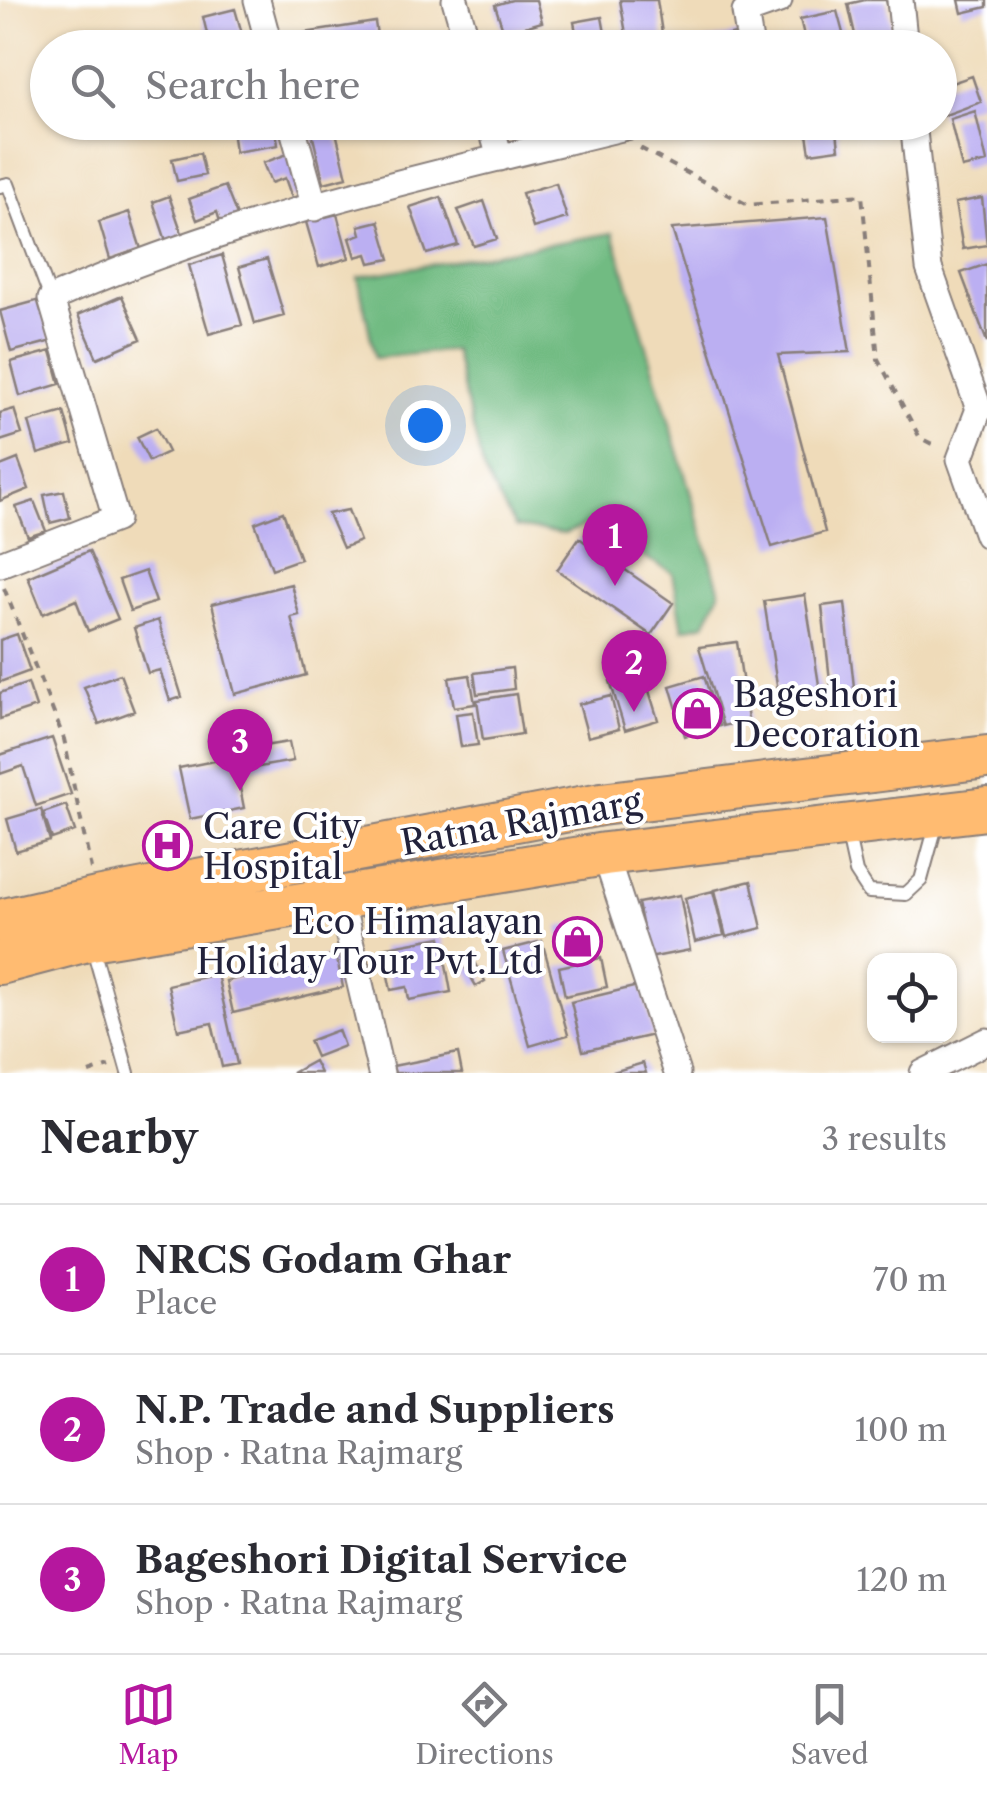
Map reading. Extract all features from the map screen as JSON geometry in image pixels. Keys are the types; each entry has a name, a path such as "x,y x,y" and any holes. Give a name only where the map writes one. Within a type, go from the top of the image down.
{"highway":[{"name":"Ratna Rajmarg","path":"0,963 94,919 601,804 987,758"},
{"name":"Ratna Rajmarg","path":"0,921 94,919 340,898 605,854 987,809"}],"street":[{"path":"257,0 265,30"},
{"path":"456,0 464,30"},
{"path":"744,6 779,0"},
{"path":"900,0 904,30"},
{"path":"296,140 315,208"},
{"path":"495,140 500,158"},
{"path":"0,564 116,519 51,299 121,268 315,208 574,140"},
{"path":"916,140 928,268 979,409 960,458 987,535"},
{"path":"605,854 677,1073"},
{"path":"340,898 381,1073"},
{"path":"923,1073 987,1041"}],"lane":[{"path":"0,186 8,184 51,299"},
{"path":"847,823 852,858 869,892 906,894 921,880 938,814"},
{"path":"94,919 128,1073"}],"path":[{"path":"636,140 636,146 748,205 862,196 878,359 920,438 960,458"},
{"path":"0,578 64,740 94,919"}],"green space":[{"path":"613,233 720,592 705,624 683,629 673,573 587,525 564,534 515,527 484,472 454,350 375,358 358,277"}],"building":[{"path":"536,0 542,22 503,30 495,5"},
{"path":"620,0 657,0 662,30 625,30"},
{"path":"886,0 893,30 854,30 848,4"},
{"path":"959,0 987,0 987,7 962,13"},
{"path":"235,9 241,30 206,30 203,17"},
{"path":"837,11 842,30 803,30 800,19"},
{"path":"602,17 604,30 576,30 574,22"},
{"path":"375,22 376,30 323,30"},
{"path":"972,76 981,102 957,111 957,81"},
{"path":"975,111 987,162 962,168 955,140 957,117"},
{"path":"233,140 277,140 278,145 235,152"},
{"path":"314,140 338,140 347,177 324,183"},
{"path":"808,140 838,140 839,149 810,153"},
{"path":"200,153 205,175 177,181 172,159"},
{"path":"290,153 304,194 292,198 285,178 271,183 263,163"},
{"path":"556,183 567,218 533,228 522,193"},
{"path":"225,186 238,218 221,225 217,212 197,220 189,199"},
{"path":"169,196 184,239 167,244 153,202"},
{"path":"441,197 458,245 427,254 410,207"},
{"path":"982,198 987,245 963,249 955,203"},
{"path":"484,201 497,239 474,246 458,210"},
{"path":"129,212 141,249 110,259 99,222"},
{"path":"337,214 349,258 319,267 306,222"},
{"path":"827,217 850,352 778,355 825,532 772,547 672,229"},
{"path":"379,221 390,259 370,263 367,254 356,257 350,238 361,234 359,226"},
{"path":"222,255 242,325 209,334 189,265"},
{"path":"267,259 284,316 255,324 239,267"},
{"path":"987,264 987,342 961,273"},
{"path":"122,296 141,339 97,358 78,315"},
{"path":"40,300 52,341 11,352 0,311"},
{"path":"51,351 60,384 20,396 11,362"},
{"path":"14,409 22,434 0,441 0,413"},
{"path":"64,412 73,444 38,454 29,422"},
{"path":"156,428 168,452 149,461 137,437"},
{"path":"18,459 29,489 0,501 0,466"},
{"path":"64,491 70,518 50,523 44,495"},
{"path":"34,501 46,531 28,537 16,507"},
{"path":"348,510 360,541 343,548 328,514"},
{"path":"283,512 300,559 272,569 255,523"},
{"path":"579,538 673,603 651,635 557,570"},
{"path":"89,551 118,619 88,631 76,600 43,614 28,577"},
{"path":"145,571 156,602 130,611 119,580"},
{"path":"291,584 299,615 291,617 306,675 235,694 212,604"},
{"path":"805,595 822,704 781,710 764,601"},
{"path":"845,603 856,706 833,709 822,606"},
{"path":"158,620 182,697 170,701 160,670 148,673 134,628"},
{"path":"17,634 30,671 0,682 0,640"},
{"path":"737,642 748,720 723,726 699,647"},
{"path":"512,668 514,689 477,694 474,673"},
{"path":"643,671 658,720 625,730 610,681"},
{"path":"120,674 134,711 99,724 84,687"},
{"path":"470,675 475,704 454,707 449,678"},
{"path":"704,676 720,726 685,736 670,686"},
{"path":"28,683 36,707 0,719 0,693"},
{"path":"516,694 522,734 483,740 477,700"},
{"path":"611,696 619,729 588,737 579,704"},
{"path":"473,712 478,745 461,747 456,714"},
{"path":"52,738 71,794 36,806 23,766 0,774 0,755"},
{"path":"289,742 293,761 248,769 245,749"},
{"path":"234,757 244,808 190,819 179,768"},
{"path":"66,805 75,831 52,839 43,813"},
{"path":"41,809 50,841 16,851 7,819"},
{"path":"751,881 762,928 726,937 715,890"},
{"path":"713,891 724,935 695,942 685,898"},
{"path":"680,895 690,950 649,958 638,903"},
{"path":"585,922 590,951 564,956 559,926"},
{"path":"441,937 451,992 409,1000 407,987 391,990 382,948"},
{"path":"542,941 568,1035 530,1046 503,951"},
{"path":"336,955 343,987 233,1013 226,981"},
{"path":"601,958 607,987 565,996 559,967"},
{"path":"476,964 485,981 476,986 466,969"},
{"path":"217,974 237,1064 222,1067 212,1023 178,1030 168,985"},
{"path":"642,985 653,1035 583,1051 571,1002"},
{"path":"338,1030 344,1046 316,1057 309,1041"},
{"path":"458,1053 462,1073 395,1073 393,1066"},
{"path":"314,1061 320,1073 292,1073"},
{"path":"643,1063 646,1073 613,1073 613,1072"}],"place":[{"name":"NRCS Godam Ghar","path":"615,586"},
{"name":"N.P. Trade and Suppliers","path":"634,712"},
{"name":"Bageshori Decoration","path":"698,714"},
{"name":"Bageshori Digital Service","path":"240,791"},
{"name":"Care City Hospital","path":"168,846"},
{"name":"Eco Himalayan Holiday Tour Pvt.Ltd","path":"578,941"}]}
